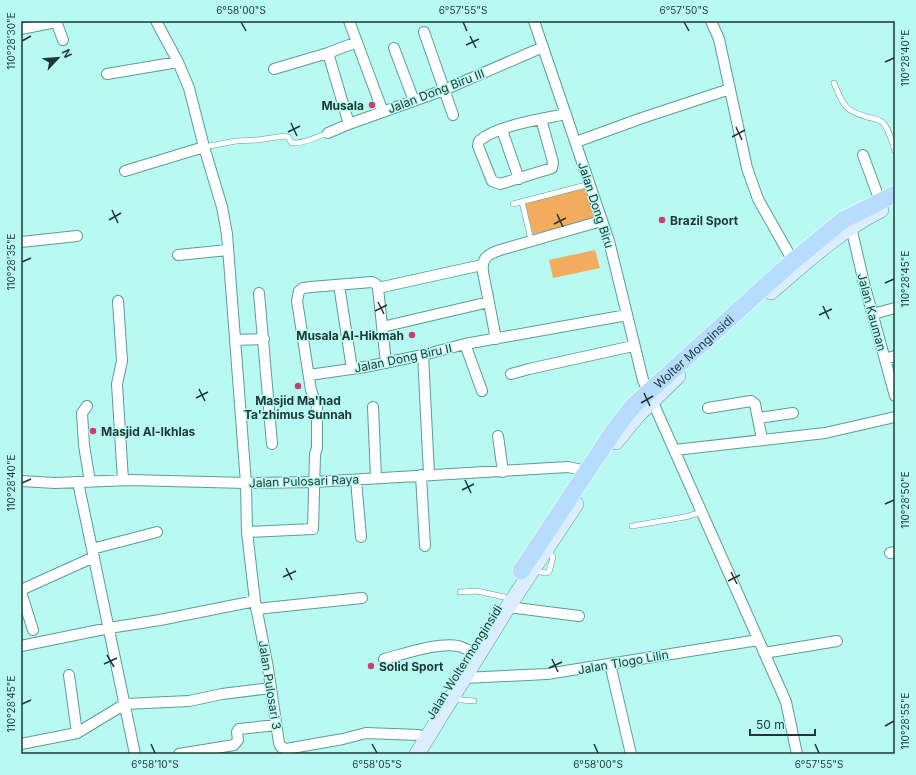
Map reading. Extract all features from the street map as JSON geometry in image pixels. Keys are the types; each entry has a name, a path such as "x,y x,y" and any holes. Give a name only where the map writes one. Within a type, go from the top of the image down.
{"main road":[{"name":"Wolter Monginsidi","path":"526,573 588,471 615,429 633,406 650,396 732,324 828,244 872,214 895,194"},
{"name":"Wolter Monginsidi","path":"526,573 546,549 623,432 638,415 650,396 793,261 843,220 887,202"},
{"name":"Jalan Woltermonginsidi","path":"417,754 470,651 526,573"},
{"name":"Jalan Woltermonginsidi","path":"407,754 448,696 464,678 506,602"}],"street":[{"name":"Jalan Pulosari 3","path":"156,21 178,62 189,88 204,147 222,207 227,234 246,483 247,532 256,605 279,743 281,747 286,749 343,740 366,733 419,735"},
{"path":"349,21 383,112"},
{"name":"Jalan Dong Biru","path":"534,21 611,248 633,346 643,380 786,702 797,754"},
{"path":"711,21 719,39 747,168 758,199 793,261"},
{"path":"21,29 56,22 62,40"},
{"path":"424,32 453,115"},
{"path":"274,70 357,42"},
{"name":"Jalan Dong Biru III","path":"328,133 444,90 543,47"},
{"path":"394,48 414,101"},
{"path":"328,53 349,124"},
{"path":"107,74 178,62"},
{"path":"576,142 642,118 730,89"},
{"path":"541,119 553,162 553,166 550,170 500,184 492,181 478,146 480,139 502,130 541,119 566,114"},
{"path":"502,130 520,179"},
{"path":"125,171 204,147"},
{"path":"863,155 887,202"},
{"path":"496,339 482,265 484,259 494,252 531,240 601,221"},
{"name":"Jalan Kauman","path":"851,227 873,314 890,358 895,396"},
{"path":"21,242 77,236"},
{"path":"178,255 228,250"},
{"path":"378,288 482,265"},
{"path":"247,532 313,529 314,482 317,448 317,406 311,390 308,375 297,301 299,291 303,288 372,282 376,284 378,288 386,363"},
{"path":"339,285 352,369"},
{"path":"259,293 272,444"},
{"path":"118,301 122,361 117,384 123,480"},
{"path":"382,326 489,302"},
{"path":"873,314 895,308"},
{"name":"Jalan Dong Biru II","path":"308,375 386,363 465,344 626,315"},
{"path":"234,340 264,339"},
{"path":"465,344 482,391"},
{"path":"511,374 633,346"},
{"path":"423,355 425,546"},
{"path":"708,408 751,401 755,404 762,439"},
{"path":"87,406 82,413 84,445 90,482"},
{"path":"373,407 376,478"},
{"path":"758,418 793,413"},
{"path":"675,450 825,432 895,417"},
{"path":"498,436 502,472"},
{"name":"Jalan Pulosari Raya","path":"21,481 55,483 123,480 246,483 314,482 568,468 588,471"},
{"path":"356,480 361,537"},
{"path":"78,482 135,754"},
{"path":"33,630 21,591 93,553 157,532"},
{"path":"21,646 109,628 256,605 362,598"},
{"path":"506,602 579,616"},
{"name":"Jalan Tlogo Lilin","path":"464,678 546,674 758,640"},
{"path":"764,652 837,641"},
{"path":"384,659 442,646 460,646 470,651"},
{"path":"610,664 631,754"},
{"path":"69,675 77,733"},
{"path":"21,744 77,733 105,717 121,705 125,704 189,701 222,694 271,688"},
{"path":"178,754 234,745 238,740 237,732 239,728 276,724"}],"lane":[{"path":"834,83 842,102 849,110 884,124 895,151"},
{"path":"204,147 285,136 292,143 304,142 328,133"},
{"path":"513,204 590,184"},
{"path":"522,202 531,240"},
{"path":"632,526 685,517 702,512"},
{"path":"460,592 477,590 506,602"},
{"path":"448,696 474,701"}],"shaded area":[{"path":"587,188 595,219 533,234 525,203"},
{"path":"595,250 600,268 553,278 549,260"}],"place":[{"name":"Musala","path":"372,105"},
{"name":"Brazil Sport","path":"662,220"},
{"name":"Musala Al-Hikmah","path":"412,335"},
{"name":"Masjid Ma'had Ta'zhimus Sunnah","path":"298,386"},
{"name":"Masjid Al-Ikhlas","path":"93,431"},
{"name":"Solid Sport","path":"371,666"}]}
